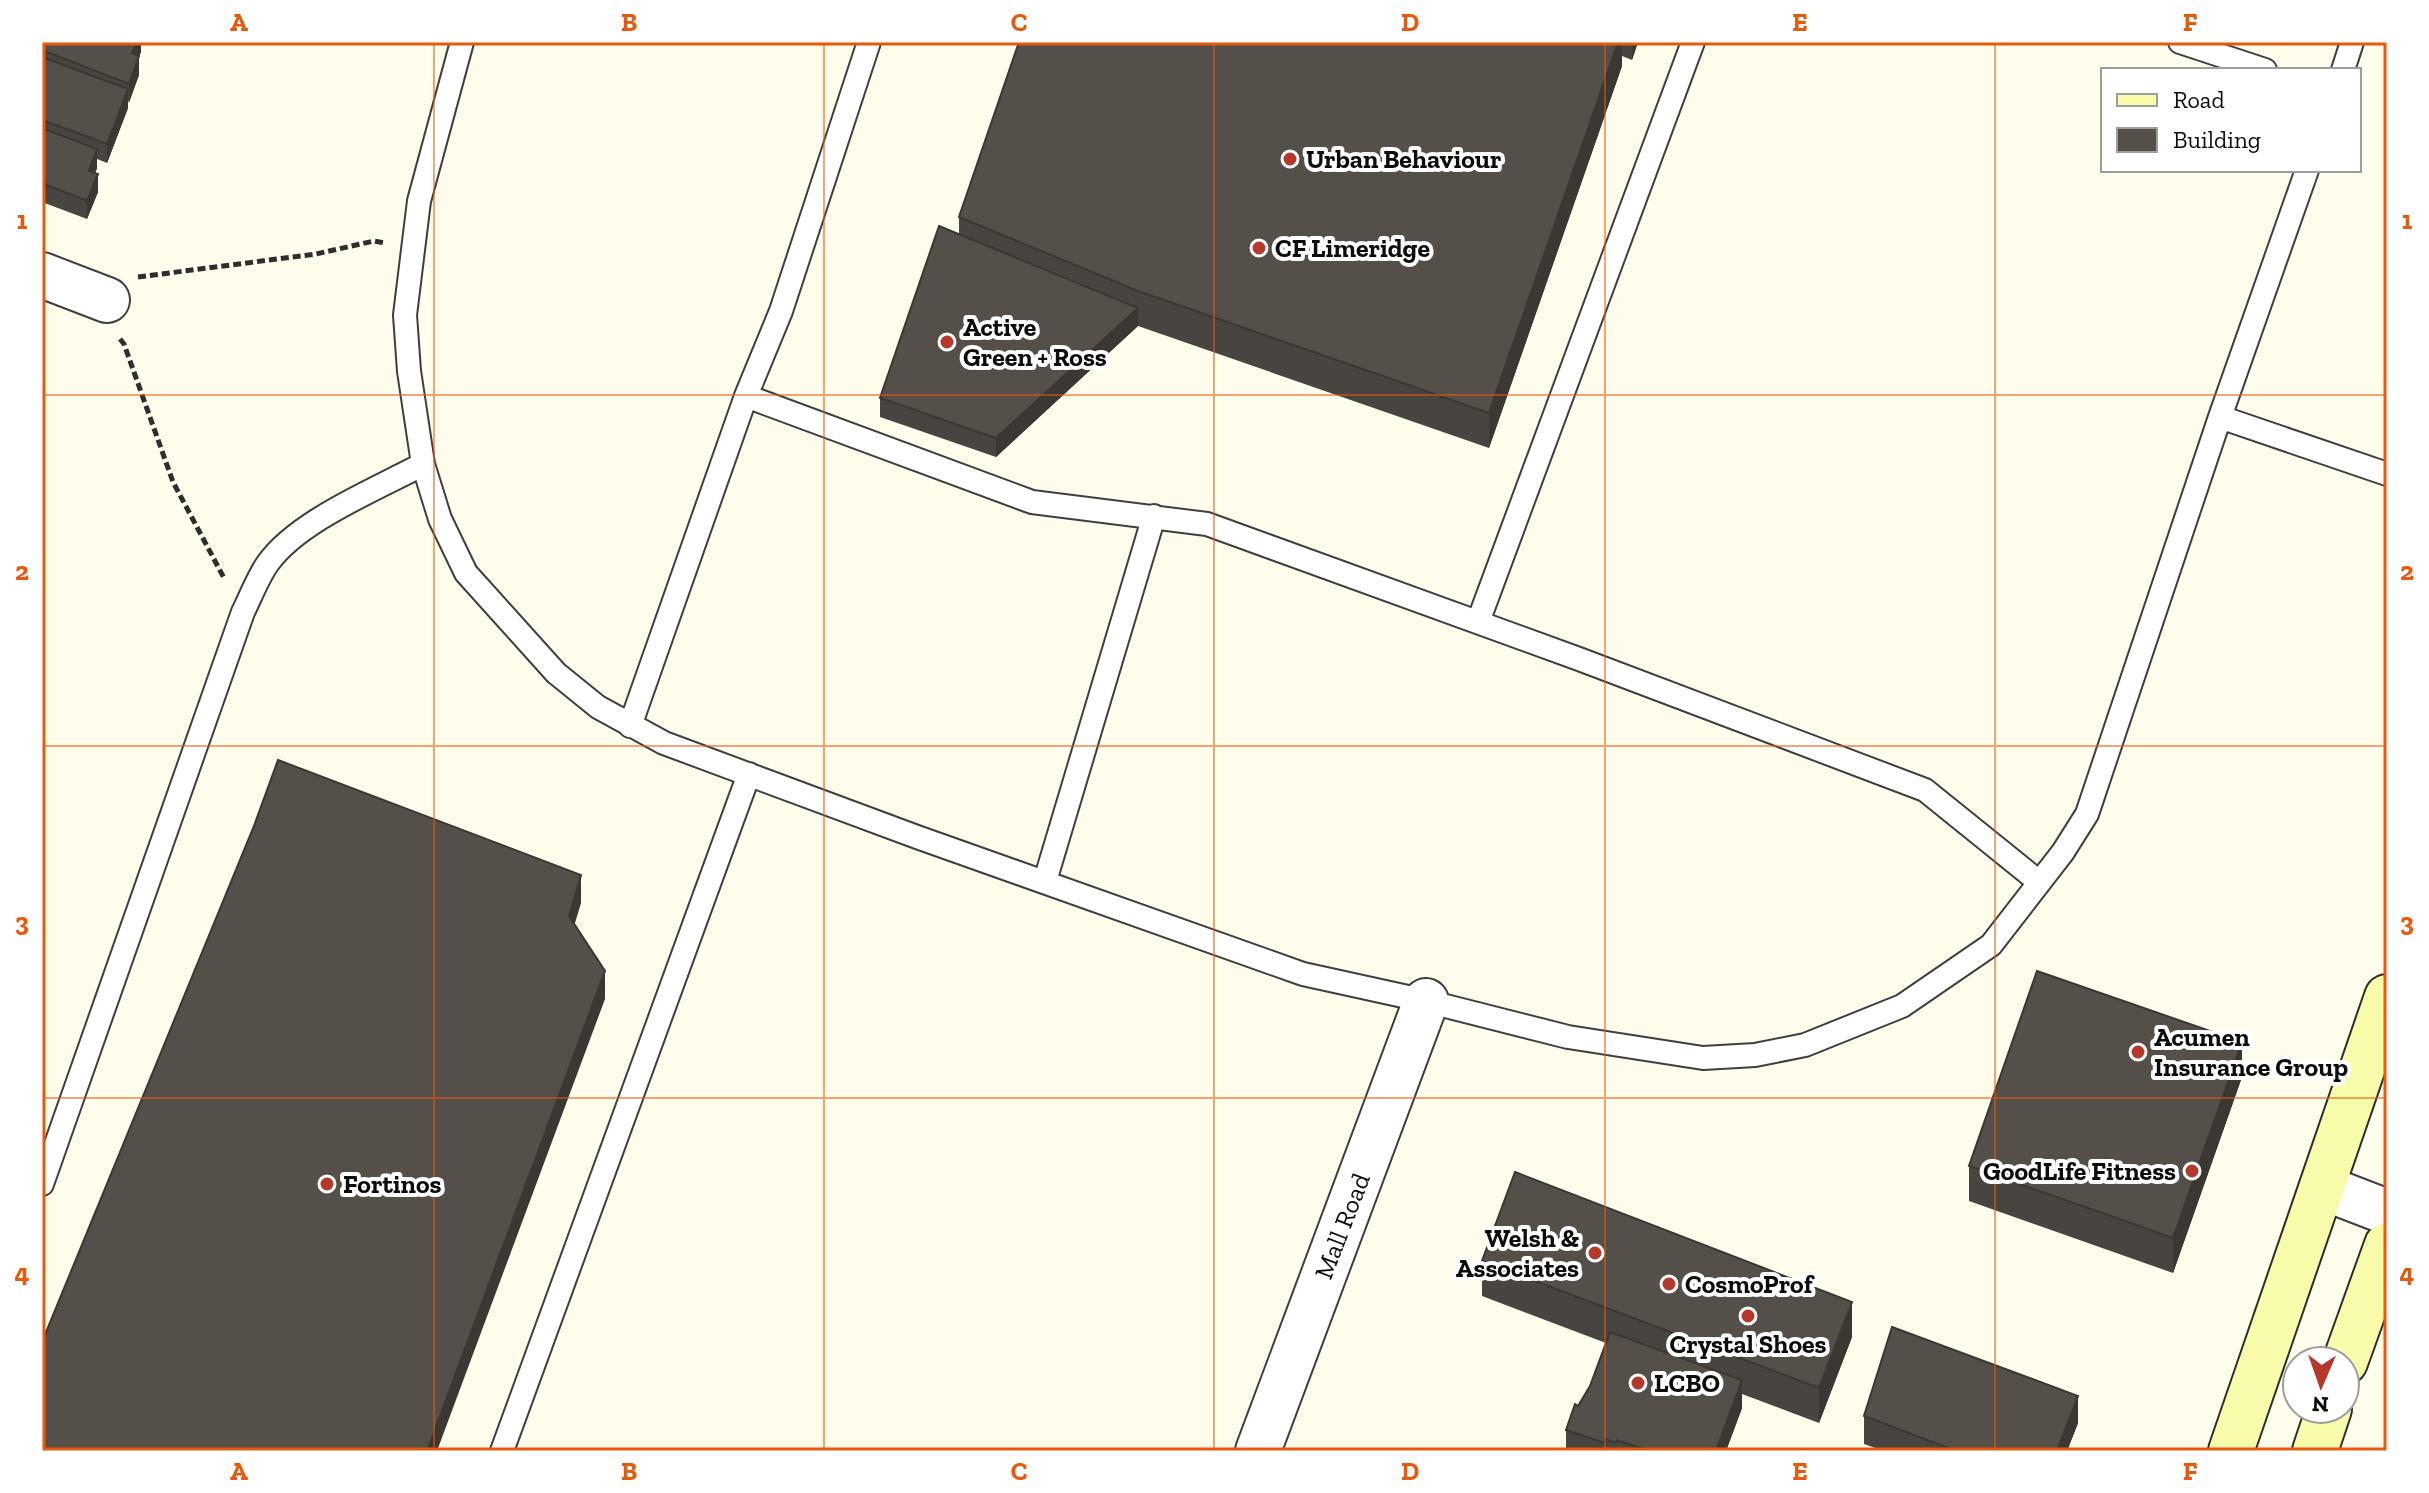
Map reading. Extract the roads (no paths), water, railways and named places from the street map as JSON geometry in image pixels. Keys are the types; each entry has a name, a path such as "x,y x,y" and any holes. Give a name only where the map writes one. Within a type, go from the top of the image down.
{"main road":[{"path":"2231,1451 2387,997"},
{"path":"2351,1345 2387,1245"},
{"path":"2315,1451 2324,1425"}],"street":[{"path":"42,275 107,300"},
{"name":"Mall Road","path":"1258,1451 1426,1001"},
{"path":"2322,1187 2387,1212"}],"lane":[{"path":"462,42 419,201 405,315 409,371 423,464 440,519 466,573 556,673 598,707 664,743 1303,974 1568,1037 1703,1058 1755,1055 1805,1045 1902,1006 1991,945 2063,852 2087,814 2220,417 2306,172"},
{"path":"630,726 746,396 781,311 869,42"},
{"path":"1478,622 1693,42"},
{"path":"2180,42 2259,68"},
{"path":"2344,68 2352,42"},
{"path":"746,396 1032,502 1207,524 1925,790 2039,882"},
{"path":"2220,417 2387,474"},
{"path":"42,1184 243,612 269,562 291,539 314,522 423,464"},
{"path":"1045,881 1154,516"},
{"path":"502,1451 749,774"}],"place":[{"name":"Urban Behaviour","path":"1290,159"},
{"name":"CF Limeridge","path":"1259,248"},
{"name":"Active Green + Ross","path":"947,342"},
{"name":"Acumen Insurance Group","path":"2138,1052"},
{"name":"GoodLife Fitness","path":"2192,1171"},
{"name":"Fortinos","path":"327,1184"},
{"name":"Welsh & Associates","path":"1595,1253"},
{"name":"CosmoProf","path":"1669,1284"},
{"name":"Crystal Shoes","path":"1748,1316"},
{"name":"LCBO","path":"1638,1383"}]}
